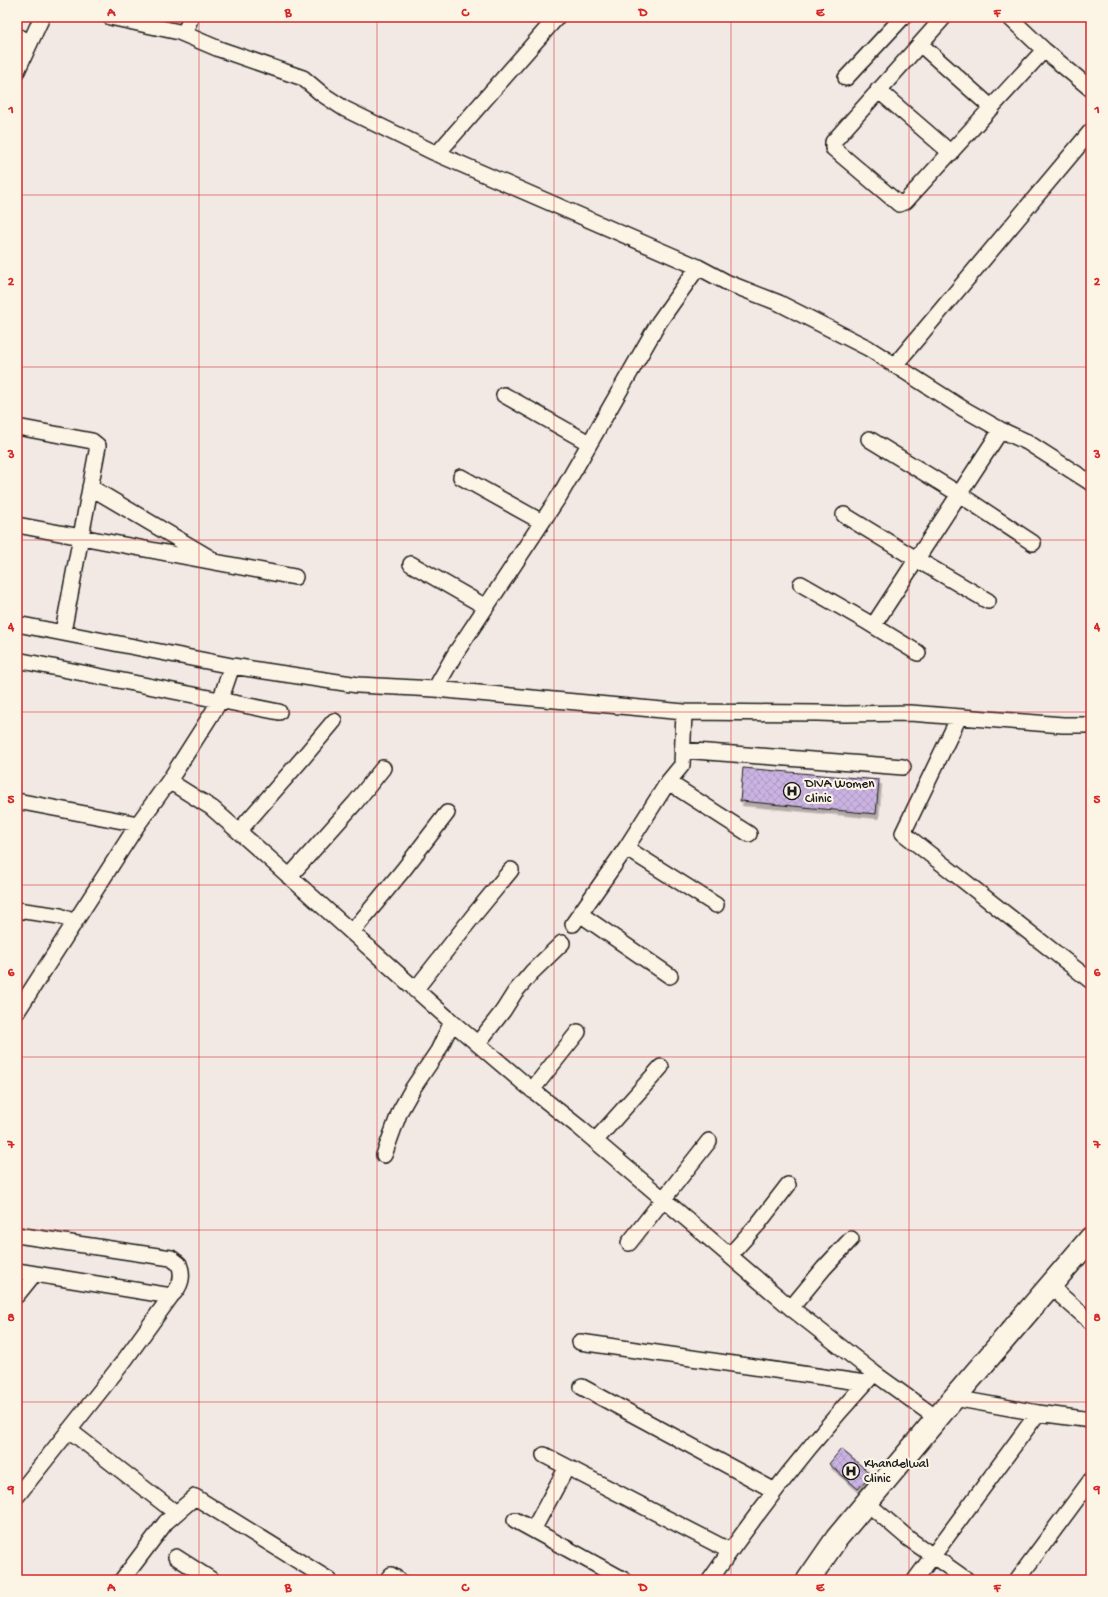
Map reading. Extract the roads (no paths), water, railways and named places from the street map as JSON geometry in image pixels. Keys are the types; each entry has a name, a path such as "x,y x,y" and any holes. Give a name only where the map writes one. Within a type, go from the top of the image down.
{"street":[{"path":"110,17 184,34 219,49 304,78 322,94 345,109 437,154 698,267 728,283 779,303 868,348 962,408 1001,430 1027,442 1091,483"},
{"path":"184,34 191,17"},
{"path":"437,154 557,17"},
{"path":"846,78 903,17"},
{"path":"944,17 835,138 832,145 833,148 899,204 904,203 1044,50"},
{"path":"1009,17 1044,50 1091,89"},
{"path":"17,71 24,39 37,18"},
{"path":"920,44 992,108"},
{"path":"878,90 950,153"},
{"path":"895,365 1091,131"},
{"path":"435,689 455,654 560,495 659,322 698,267"},
{"path":"504,395 589,443"},
{"path":"17,427 92,441 98,446 63,632"},
{"path":"869,624 875,623 1001,430"},
{"path":"869,439 958,494 1033,544"},
{"path":"461,477 542,522"},
{"path":"90,487 218,562"},
{"path":"844,515 988,601"},
{"path":"17,525 295,577"},
{"path":"411,564 486,608"},
{"path":"801,584 918,653"},
{"path":"17,624 232,666 358,685 435,689 684,712 845,714 910,713 1056,724 1091,725"},
{"path":"17,660 279,712"},
{"path":"18,1009 138,824 170,781 220,701 232,666"},
{"path":"670,976 576,919 626,848 668,782 682,765 684,712"},
{"path":"959,717 904,833 1091,981"},
{"path":"239,831 334,721"},
{"path":"682,750 903,767"},
{"path":"289,877 355,803 383,768"},
{"path":"170,781 212,808 239,831 415,990 532,1090 730,1255 870,1378 938,1419"},
{"path":"668,782 749,834"},
{"path":"17,801 138,824"},
{"path":"352,932 404,869 447,813"},
{"path":"626,848 716,905"},
{"path":"415,990 511,870"},
{"path":"17,910 60,916 74,922"},
{"path":"478,1043 503,1011 515,992 532,972 562,943"},
{"path":"384,1155 400,1111 413,1088 438,1051 452,1022"},
{"path":"532,1090 578,1032"},
{"path":"595,1141 661,1067"},
{"path":"629,1243 709,1141"},
{"path":"730,1255 758,1224 788,1185"},
{"path":"17,1235 171,1258 179,1264 182,1278 177,1290 171,1296 124,1361 17,1496"},
{"path":"808,1580 837,1538 1091,1238"},
{"path":"791,1308 824,1268 852,1239"},
{"path":"17,1271 171,1296"},
{"path":"17,1295 34,1274"},
{"path":"1050,1286 1091,1322"},
{"path":"580,1342 870,1378"},
{"path":"710,1580 775,1491 835,1416 870,1378"},
{"path":"582,1387 775,1491"},
{"path":"954,1398 1038,1413 1091,1420"},
{"path":"915,1580 1038,1413"},
{"path":"70,1430 176,1513"},
{"path":"544,1455 730,1552"},
{"path":"533,1530 567,1467"},
{"path":"1017,1580 1091,1480"},
{"path":"122,1580 166,1522 195,1497 329,1580"},
{"path":"867,1503 909,1539 967,1580"},
{"path":"516,1520 624,1580"},
{"path":"176,1558 212,1580"},
{"path":"387,1580 391,1575 399,1580"}],"place":[{"name":"DIVA Women Clinic","path":"792,791"},
{"name":"Khandelwal Clinic","path":"851,1471"}]}
